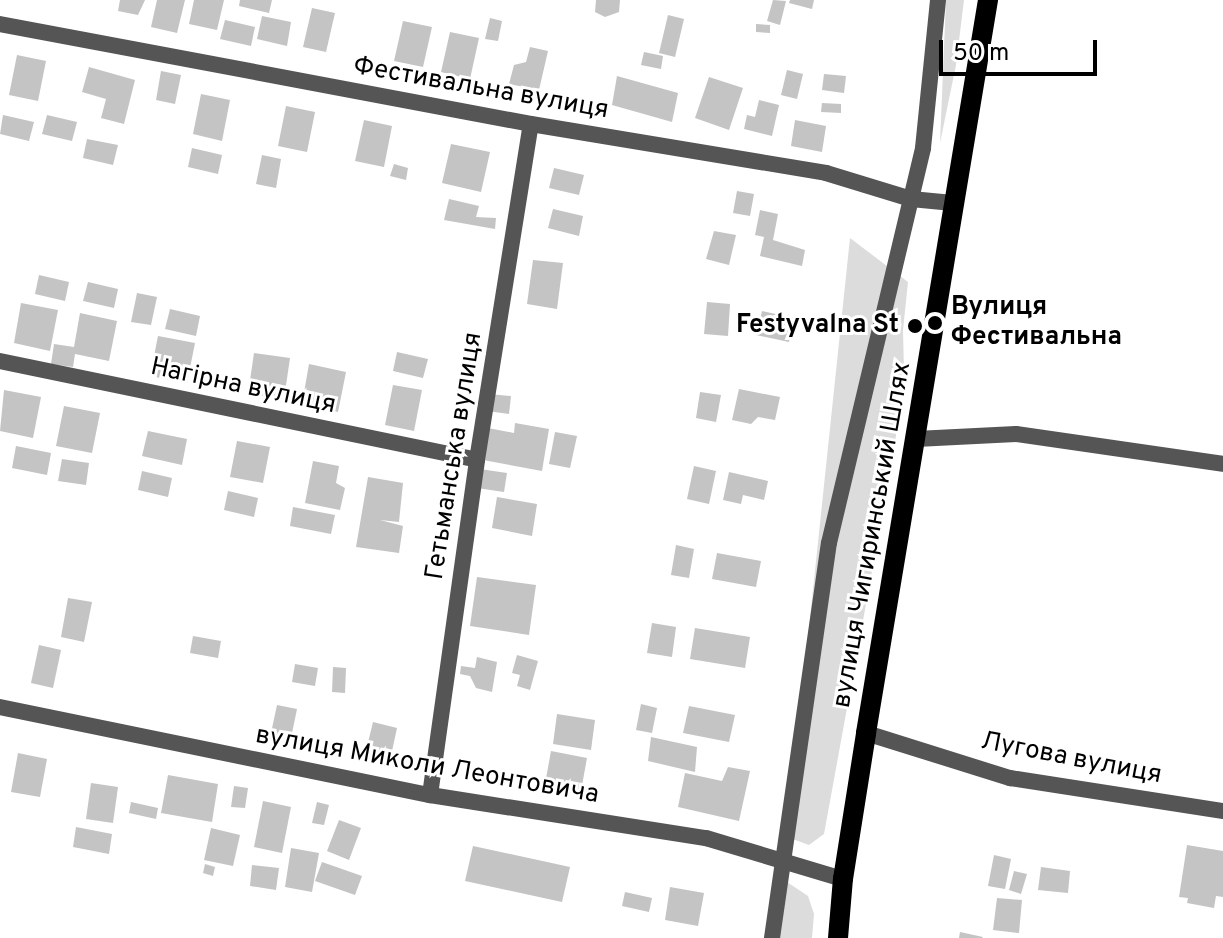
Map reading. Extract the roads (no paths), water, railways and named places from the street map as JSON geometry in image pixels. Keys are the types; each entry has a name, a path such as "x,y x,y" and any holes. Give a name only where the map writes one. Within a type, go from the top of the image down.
{"main road":[{"name":"вулиця Чигиринський Шлях","path":"838,938 843,879 866,733 988,0"}],"street":[{"path":"772,938 829,543 923,148 938,0"},
{"name":"Фестивальна вулиця","path":"0,24 531,124 826,173 911,199 953,203"},
{"name":"Гетьманська вулиця","path":"430,795 477,460 531,124"},
{"name":"Нагірна вулиця","path":"0,361 477,460"},
{"path":"916,439 1016,434 1223,464"},
{"name":"вулиця Миколи Леонтовича","path":"0,707 430,795 706,838 843,879"},
{"name":"Лугова вулиця","path":"866,733 1010,778 1223,811"}],"place":[{"name":"Вулиця Фестивальна","path":"935,323"},
{"name":"Festyvalna St","path":"915,326"}]}
